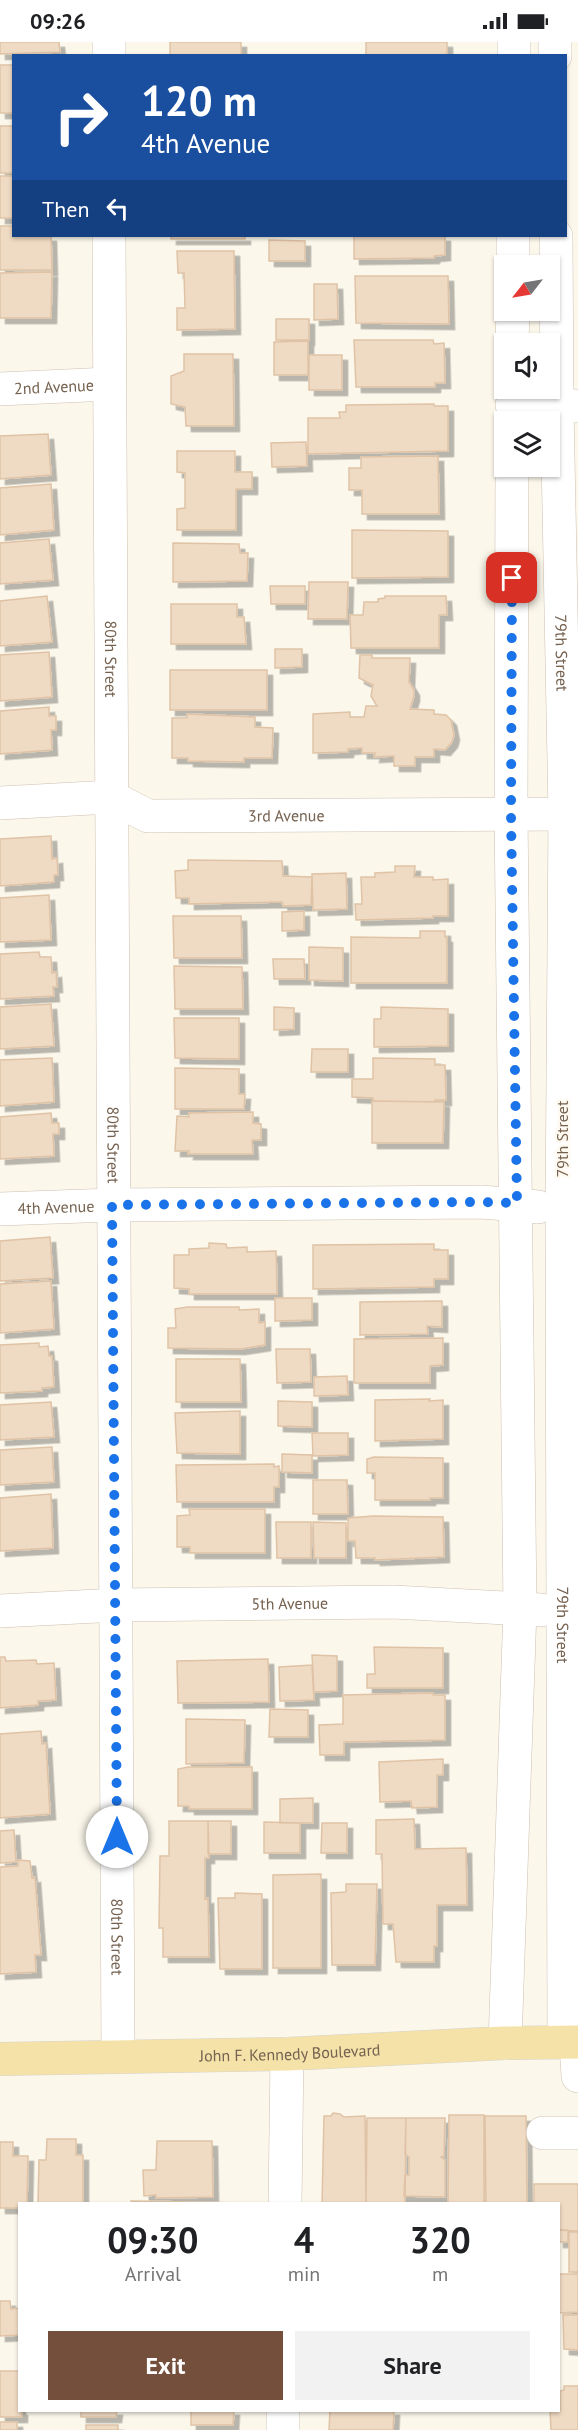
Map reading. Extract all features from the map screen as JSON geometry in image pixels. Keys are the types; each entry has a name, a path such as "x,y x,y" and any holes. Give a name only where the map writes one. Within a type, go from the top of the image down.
{"main road":[{"name":"John F. Kennedy Boulevard","path":"0,2059 117,2055 287,2054 505,2043 573,2043"}],"street":[{"name":"80th Street","path":"109,237 112,1205 117,1605 117,2055"},
{"path":"513,237 513,255"},
{"name":"79th Street","path":"556,237 567,405 571,814 570,1611 573,2043 578,2076"},
{"name":"2nd Avenue","path":"0,389 109,384"},
{"path":"512,405 567,405"},
{"path":"505,2043 520,1609 511,814 512,477"},
{"path":"0,803 111,797"},
{"name":"3rd Avenue","path":"111,797 148,816 571,814"},
{"name":"4th Avenue","path":"0,1209 112,1205 482,1202 517,1203 570,1211"},
{"name":"5th Avenue","path":"0,1611 117,1605 393,1602 570,1611"},
{"path":"285,2202 287,2054"},
{"path":"543,2133 578,2133"},
{"path":"283,2412 283,2430"}],"building":[{"path":"0,42 59,42 60,52 0,54"},
{"path":"170,42 241,42 241,54 170,54"},
{"path":"366,42 447,42 447,54 366,54"},
{"path":"0,65 12,65 12,113 0,113"},
{"path":"0,126 12,126 12,173 0,173"},
{"path":"0,176 12,176 12,218 0,218"},
{"path":"0,226 12,226 12,237 51,237 52,270 0,270"},
{"path":"171,237 245,237 245,239 171,239"},
{"path":"354,237 445,237 445,255 434,256 434,258 354,259"},
{"path":"269,240 305,241 305,261 269,261"},
{"path":"177,251 234,251 235,329 177,330 177,308 185,308 184,273 178,273"},
{"path":"52,272 51,318 0,318 0,273"},
{"path":"355,276 448,276 449,324 356,323"},
{"path":"314,284 337,284 338,319 314,320"},
{"path":"276,319 309,319 309,340 276,340"},
{"path":"354,340 433,340 434,344 444,343 445,383 435,383 435,387 356,387"},
{"path":"308,341 308,375 274,375 274,342"},
{"path":"184,354 233,354 234,426 186,426 185,407 171,404 171,376 184,371"},
{"path":"309,355 342,355 342,390 309,390"},
{"path":"434,404 434,406 448,406 448,451 308,454 308,418 340,418 339,412 346,412 346,405"},
{"path":"48,434 51,475 0,479 0,436"},
{"path":"306,442 307,466 272,467 271,443"},
{"path":"177,451 235,451 235,472 252,472 252,489 236,489 236,530 177,530 177,509 185,508 185,473 177,472"},
{"path":"438,456 439,514 362,514 362,490 349,490 349,468 361,468 361,457"},
{"path":"51,484 54,530 0,535 0,488"},
{"path":"352,530 448,531 448,577 352,578"},
{"path":"49,539 53,580 0,584 0,543"},
{"path":"173,543 239,544 240,553 248,553 247,581 173,582"},
{"path":"309,582 348,582 347,619 308,619"},
{"path":"270,586 305,586 305,604 271,604"},
{"path":"47,596 52,642 0,646 0,601"},
{"path":"385,596 446,596 447,615 439,615 439,648 351,648 350,615 363,615 364,602 378,602 378,599 385,598"},
{"path":"171,604 237,604 237,617 244,617 246,644 171,644"},
{"path":"275,649 302,649 302,667 275,668"},
{"path":"49,652 52,697 0,701 0,655"},
{"path":"360,655 372,655 372,658 410,658 409,682 414,690 414,696 410,709 434,710 434,714 446,715 451,720 454,735 452,742 445,750 434,749 434,757 415,757 415,766 394,766 394,756 374,757 375,753 362,753 362,748 348,749 348,752 313,753 313,714 350,712 350,717 364,717 366,706 377,706 371,696 373,685 359,678"},
{"path":"170,670 267,670 267,710 170,710"},
{"path":"49,707 49,716 56,716 56,730 51,730 52,750 0,754 0,711"},
{"path":"187,714 255,717 255,727 273,728 272,758 244,758 244,762 188,761 188,758 172,758 172,718 187,718"},
{"path":"51,836 52,859 57,858 58,875 54,875 54,882 0,886 0,839"},
{"path":"188,860 282,861 283,876 312,877 311,905 283,906 282,902 189,904 189,898 176,898 175,871 188,870"},
{"path":"395,866 415,866 414,877 433,877 433,880 448,879 448,916 356,920 355,904 362,904 361,877 375,877 375,873 395,872"},
{"path":"346,873 347,909 313,910 312,874"},
{"path":"49,895 51,940 0,942 0,898"},
{"path":"304,911 304,930 282,931 282,912"},
{"path":"173,916 241,916 242,958 174,958"},
{"path":"420,931 445,931 447,983 351,983 351,937 420,938"},
{"path":"309,947 343,948 343,981 309,980"},
{"path":"39,952 40,957 51,957 52,973 56,972 57,987 53,987 54,996 0,999 0,954"},
{"path":"273,959 304,959 305,979 274,979"},
{"path":"174,966 242,967 243,1009 175,1009"},
{"path":"51,1004 54,1046 0,1049 0,1007"},
{"path":"274,1007 294,1008 294,1029 274,1030"},
{"path":"381,1007 448,1009 448,1046 374,1047 374,1019 381,1019"},
{"path":"174,1018 239,1018 239,1059 175,1058"},
{"path":"312,1049 348,1049 348,1072 311,1072"},
{"path":"52,1058 54,1102 0,1106 0,1060"},
{"path":"373,1058 435,1059 435,1065 445,1065 446,1100 435,1100 435,1102 373,1101 373,1098 352,1097 352,1079 373,1079"},
{"path":"175,1068 239,1069 239,1094 245,1094 244,1109 175,1109"},
{"path":"372,1101 444,1102 443,1143 372,1143"},
{"path":"253,1112 253,1123 261,1124 261,1140 252,1140 253,1154 188,1154 189,1151 175,1151 177,1116 189,1117 189,1113"},
{"path":"51,1113 52,1123 59,1123 59,1134 53,1134 54,1156 0,1159 0,1117"},
{"path":"50,1237 53,1278 0,1281 0,1241"},
{"path":"209,1243 226,1244 227,1248 247,1247 247,1252 276,1251 277,1294 189,1294 189,1289 174,1288 174,1255 189,1255 189,1249 209,1248"},
{"path":"434,1244 434,1250 448,1250 448,1279 434,1279 434,1287 313,1289 313,1245"},
{"path":"51,1281 54,1329 0,1333 0,1284"},
{"path":"275,1298 312,1298 312,1320 275,1321"},
{"path":"442,1301 442,1327 427,1326 428,1334 360,1335 360,1302"},
{"path":"188,1307 259,1309 259,1323 265,1322 265,1345 240,1349 168,1348 168,1328 176,1328 175,1309"},
{"path":"443,1338 443,1365 430,1366 430,1383 354,1383 354,1339"},
{"path":"39,1343 39,1347 48,1346 49,1356 52,1356 54,1387 42,1388 42,1391 0,1393 0,1345"},
{"path":"276,1349 310,1349 311,1382 277,1383"},
{"path":"176,1359 240,1359 241,1402 176,1402"},
{"path":"347,1376 348,1395 314,1396 314,1377"},
{"path":"430,1399 429,1401 443,1400 443,1439 375,1441 375,1400"},
{"path":"278,1401 312,1402 312,1427 278,1426"},
{"path":"51,1402 54,1437 0,1440 0,1405"},
{"path":"240,1411 240,1454 177,1453 175,1413"},
{"path":"312,1433 348,1433 348,1455 313,1456"},
{"path":"52,1447 54,1482 0,1485 0,1450"},
{"path":"282,1454 312,1455 312,1473 282,1472"},
{"path":"374,1457 443,1458 443,1498 375,1500 375,1473 367,1473 367,1459"},
{"path":"274,1464 274,1467 279,1466 279,1487 274,1487 274,1502 177,1502 176,1465"},
{"path":"313,1480 347,1480 348,1514 313,1514"},
{"path":"51,1494 53,1548 0,1551 0,1498"},
{"path":"189,1509 265,1509 265,1553 190,1553 190,1547 177,1547 177,1516 190,1515"},
{"path":"443,1517 444,1557 375,1560 375,1558 356,1558 355,1541 348,1541 348,1518"},
{"path":"276,1522 311,1522 311,1558 277,1558"},
{"path":"313,1522 346,1523 346,1558 314,1558"},
{"path":"374,1647 443,1648 443,1688 367,1688 367,1674 375,1674"},
{"path":"312,1655 337,1656 337,1691 314,1692"},
{"path":"0,1657 5,1657 6,1661 36,1660 37,1664 54,1663 56,1700 38,1701 38,1705 0,1708"},
{"path":"268,1659 269,1702 178,1703 177,1661"},
{"path":"312,1665 314,1700 280,1701 279,1667"},
{"path":"433,1693 433,1695 445,1695 445,1740 344,1742 344,1755 320,1755 319,1725 343,1724 343,1695"},
{"path":"270,1709 308,1710 308,1737 269,1737"},
{"path":"186,1719 245,1720 244,1763 186,1764"},
{"path":"41,1731 42,1744 46,1743 50,1814 0,1818 0,1734"},
{"path":"443,1759 443,1775 437,1775 437,1807 412,1808 411,1801 380,1802 379,1762"},
{"path":"252,1767 252,1809 189,1809 189,1806 178,1806 178,1769"},
{"path":"313,1798 313,1823 280,1823 280,1799"},
{"path":"414,1819 415,1849 466,1848 467,1905 437,1905 437,1946 434,1946 434,1962 396,1962 393,1924 383,1924 382,1854 376,1854 376,1820"},
{"path":"169,1821 208,1821 209,1858 205,1858 205,1899 208,1898 209,1957 163,1957 163,1928 159,1928 160,1856 169,1856"},
{"path":"208,1821 231,1821 231,1854 208,1854"},
{"path":"264,1822 300,1823 300,1853 264,1853"},
{"path":"322,1823 347,1823 347,1853 321,1853"},
{"path":"14,1830 16,1862 0,1863 0,1831"},
{"path":"18,1860 30,1861 32,1878 35,1877 41,1955 35,1955 36,1972 0,1974 0,1867 18,1866"},
{"path":"321,1874 321,1968 273,1968 273,1875"},
{"path":"346,1884 377,1884 375,1965 332,1965 331,1893 346,1892"},
{"path":"235,1893 262,1894 262,1969 220,1969 218,1898 235,1898"},
{"path":"333,2113 344,2117 365,2116 366,2202 322,2202 324,2116 331,2116"},
{"path":"449,2115 484,2115 484,2202 448,2202"},
{"path":"485,2116 526,2116 527,2202 486,2202"},
{"path":"367,2118 406,2118 405,2202 366,2202"},
{"path":"406,2118 445,2118 444,2156 441,2157 445,2160 445,2197 404,2196 405,2175 409,2175 409,2157 405,2154"},
{"path":"47,2139 76,2139 76,2155 83,2155 83,2202 38,2202 39,2160 46,2160"},
{"path":"157,2141 212,2141 213,2197 156,2198 156,2195 144,2196 143,2170 156,2170"},
{"path":"0,2142 13,2142 13,2156 28,2156 27,2202 18,2202 18,2208 0,2208"},
{"path":"534,2184 578,2184 578,2231 560,2230 560,2202 534,2202"},
{"path":"131,2201 188,2202 131,2202"},
{"path":"560,2230 568,2230 568,2242 560,2242"},
{"path":"569,2232 578,2232 578,2272 569,2272"},
{"path":"560,2274 578,2274 578,2312 560,2313"},
{"path":"0,2301 10,2301 11,2309 18,2308 18,2335 0,2336"},
{"path":"563,2315 578,2315 578,2350 564,2349"},
{"path":"0,2371 18,2371 18,2412 22,2412 22,2417 0,2417"},
{"path":"564,2386 578,2386 578,2430 551,2430 550,2412 560,2412 560,2391 564,2390"},
{"path":"81,2412 117,2412 116,2417 81,2417"},
{"path":"191,2412 234,2412 233,2425 191,2425"},
{"path":"330,2412 394,2412 393,2430 329,2430"},
{"path":"0,2422 17,2422 17,2430 0,2430"},
{"path":"86,2425 118,2425 118,2430 86,2430"}],"route":[{"path":"117,1837 112,1205 517,1203 511,814 512,578"}]}
